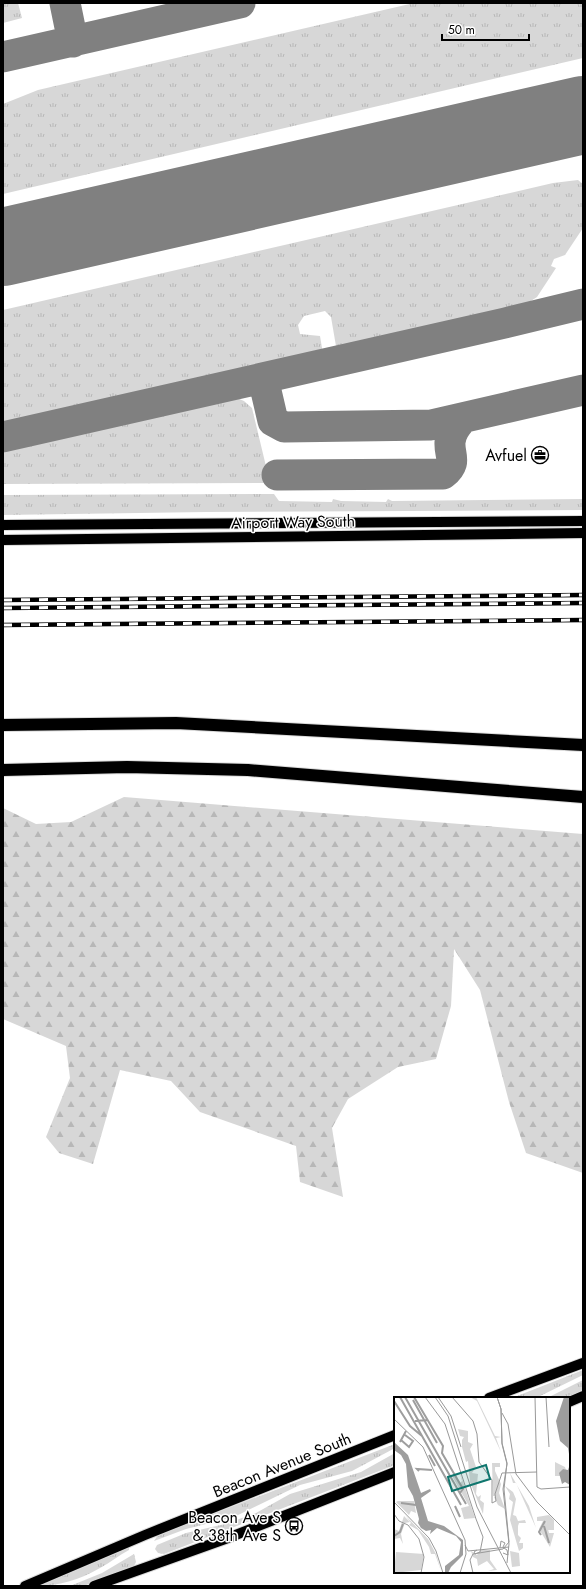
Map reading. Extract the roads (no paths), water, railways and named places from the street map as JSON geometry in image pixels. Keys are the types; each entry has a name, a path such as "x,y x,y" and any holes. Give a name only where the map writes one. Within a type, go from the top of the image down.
{"highway":[{"path":"3,726 176,723 583,745"},
{"path":"3,770 127,767 248,770 583,797"}],"main road":[{"name":"Airport Way South","path":"3,525 583,521"},
{"name":"Airport Way South","path":"3,540 583,534"},
{"path":"491,1397 583,1363"},
{"path":"570,1402 583,1396"},
{"name":"Beacon Avenue South","path":"25,1586 145,1535 394,1435"},
{"path":"94,1586 228,1538 394,1472"}],"railway":[{"path":"3,600 583,595"},
{"path":"3,608 583,603"},
{"path":"3,625 583,620"}],"place":[{"name":"Avfuel","path":"540,455"},
{"name":"Beacon Ave S & 38th Ave S","path":"294,1526"}]}
